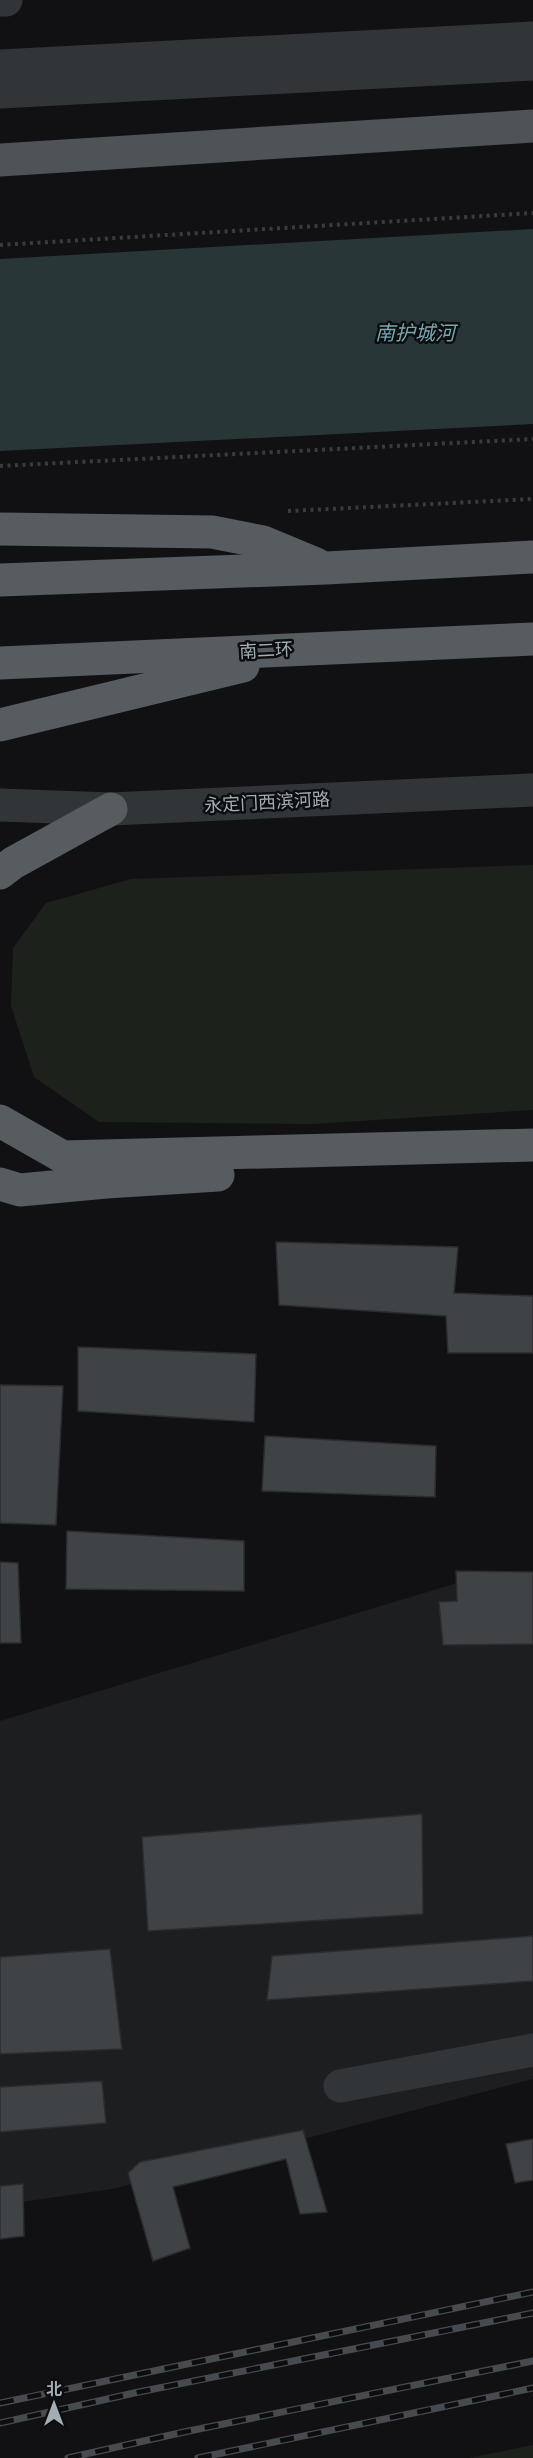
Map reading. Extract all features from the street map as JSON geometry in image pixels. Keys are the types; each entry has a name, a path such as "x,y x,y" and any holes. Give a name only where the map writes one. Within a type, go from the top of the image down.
{"highway":[{"path":"0,529 212,532 263,542 326,568"},
{"path":"0,580 326,568 533,557"},
{"name":"南二环","path":"0,663 533,639"},
{"path":"0,725 317,648"},
{"path":"0,873 13,863 111,809"},
{"path":"0,1121 63,1157 533,1145"},
{"path":"0,1184 20,1191 106,1182 533,1157"}],"main road":[{"path":"0,160 533,126"}],"street":[{"path":"0,0 6,0"},
{"path":"0,66 533,38"},
{"path":"0,92 533,64"},
{"name":"永定门西滨河路","path":"0,805 111,809 533,790"},
{"path":"340,2086 533,2050"}],"path":[{"path":"0,245 533,213"},
{"path":"0,466 533,439"}],"shaded area":[{"path":"533,865 533,1110 312,1124 99,1122 34,1077 11,1006 13,948 46,903 131,879"},
{"path":"467,1580 533,1582 533,2079 112,2189 0,2205 0,1721"},
{"path":"533,2445 533,2458 469,2458"}],"water":[{"name":"南护城河","path":"533,229 533,424 0,451 0,259"}],"building":[{"path":"276,1242 458,1247 454,1293 533,1296 533,1353 448,1353 446,1316 279,1305"},
{"path":"78,1347 256,1354 254,1422 78,1411"},
{"path":"0,1385 63,1386 56,1525 0,1523"},
{"path":"265,1436 436,1446 435,1497 262,1491"},
{"path":"67,1531 244,1541 244,1591 66,1589"},
{"path":"0,1562 18,1563 21,1643 0,1643"},
{"path":"456,1571 533,1572 533,1644 443,1645 439,1602 457,1601"},
{"path":"422,1814 423,1914 148,1931 142,1837"},
{"path":"533,1936 533,1981 267,2000 272,1956"},
{"path":"110,1949 122,2049 0,2054 0,1957"},
{"path":"102,2081 106,2123 0,2132 0,2087"},
{"path":"303,2130 327,2212 300,2214 286,2159 173,2187 190,2248 153,2261 128,2173 140,2162"},
{"path":"533,2139 533,2180 515,2183 506,2144"},
{"path":"23,2184 24,2236 0,2239 0,2186"}],"railway":[{"path":"0,2403 533,2292"},
{"path":"0,2423 134,2393 533,2313"},
{"path":"68,2458 533,2361"},
{"path":"198,2458 533,2388"}]}
